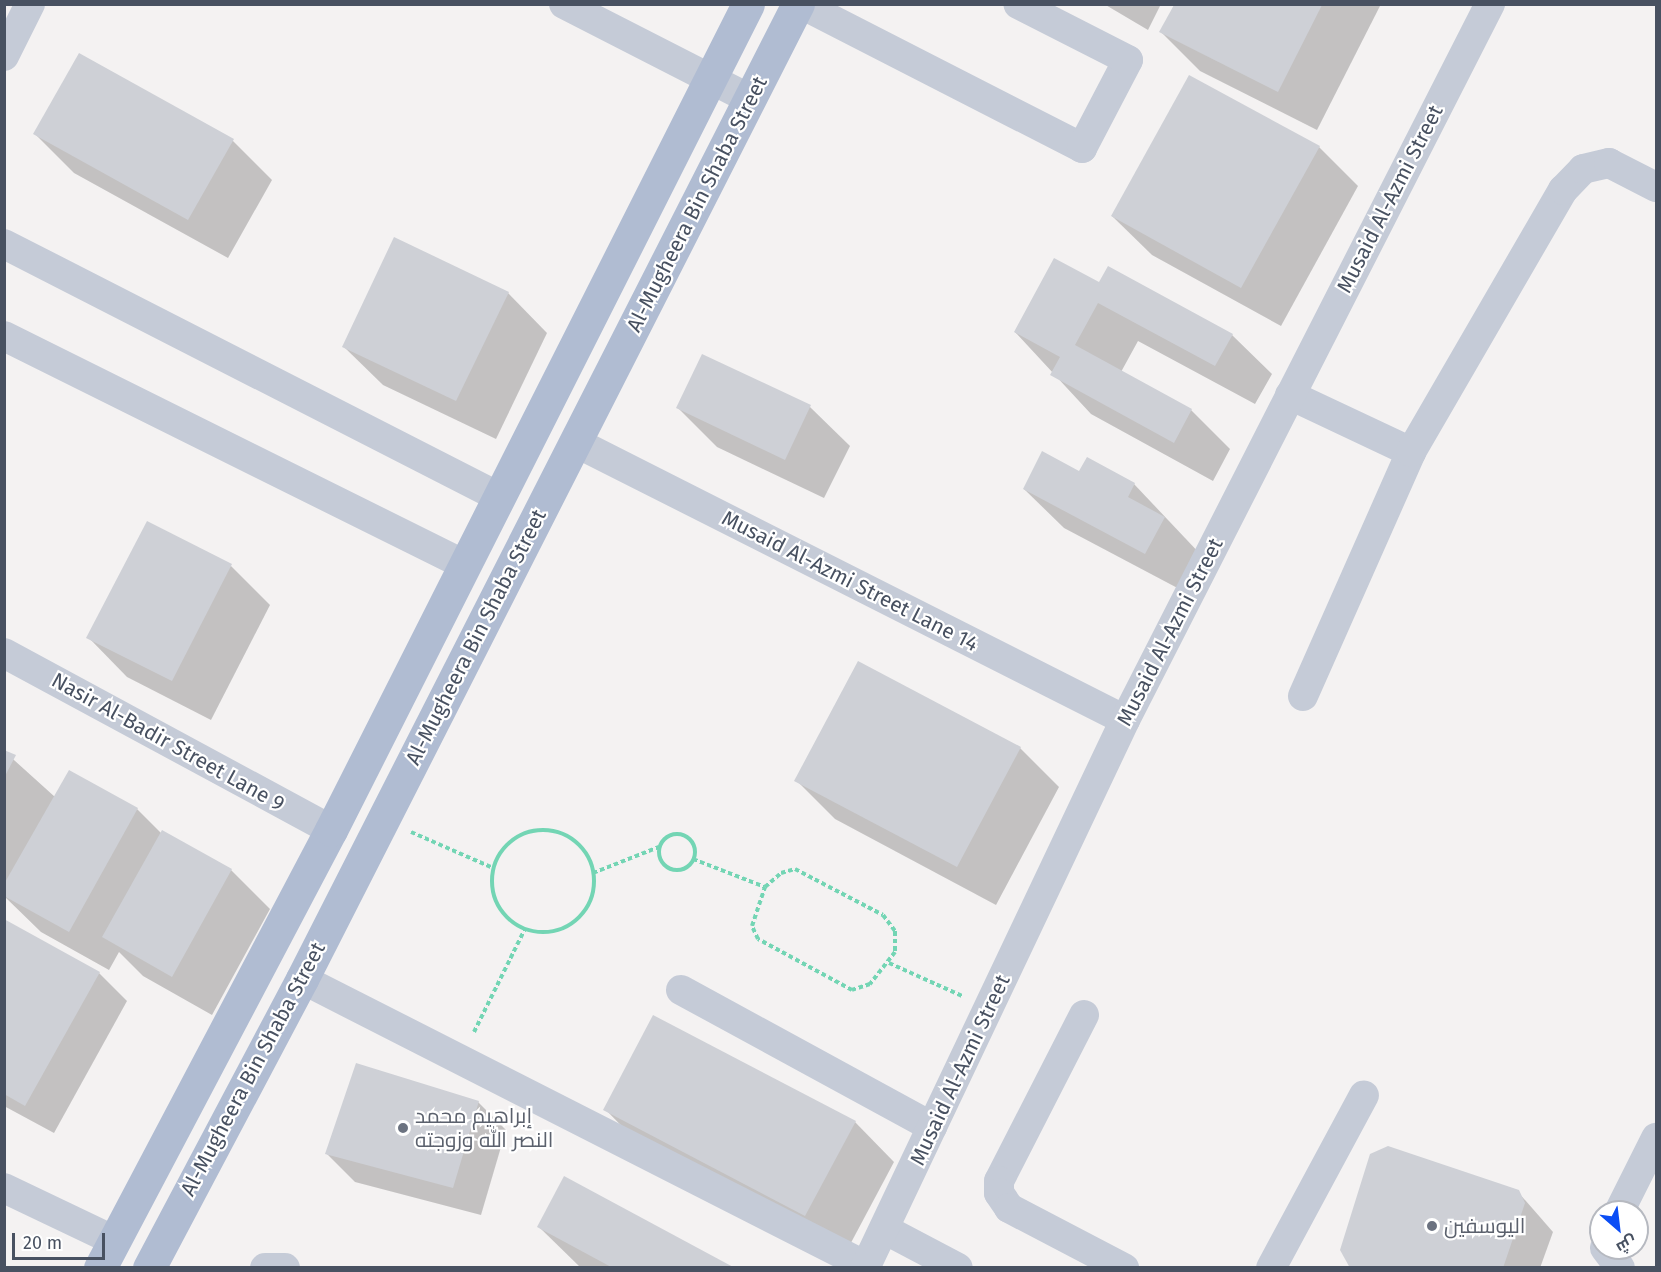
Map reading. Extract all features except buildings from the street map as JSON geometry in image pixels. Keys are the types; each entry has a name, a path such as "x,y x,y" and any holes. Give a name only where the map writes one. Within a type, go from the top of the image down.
{"main road":[{"name":"Al-Mugheera Bin Shaba Street","path":"107,1254 331,830 748,4"},
{"name":"Al-Mugheera Bin Shaba Street","path":"148,1268 302,979 799,4"}],"street":[{"path":"4,56 30,4"},
{"path":"564,4 750,99"},
{"path":"799,4 1082,148 1128,60 1018,4"},
{"name":"Musaid Al-Azmi Street","path":"866,1267 886,1230 932,1127 1125,720 1490,4"},
{"path":"1303,696 1411,452 1563,190 1583,169 1609,164 1656,187"},
{"path":"4,244 500,497"},
{"path":"4,336 465,565"},
{"path":"1290,395 1411,452"},
{"name":"Musaid Al-Azmi Street Lane 14","path":"575,442 1125,720"},
{"name":"Nasir Al-Badir Street Lane 9","path":"4,653 331,830"},
{"path":"302,979 459,1062 866,1267"},
{"path":"681,990 932,1127"},
{"path":"1084,1015 999,1181 999,1193 1010,1208 1124,1268"},
{"path":"1271,1268 1364,1095"},
{"path":"1625,1200 1656,1138"},
{"path":"4,1188 107,1254"},
{"path":"886,1230 958,1268"},
{"path":"266,1268 285,1268"}],"path":[{"path":"383,820 493,868"},
{"path":"552,830 584,849 593,873 590,903 579,918 544,932 525,929 498,905 493,868 515,837 552,830"},
{"path":"684,836 692,843 693,859 674,870 659,857 659,847 665,838 684,836"},
{"path":"593,873 659,847"},
{"path":"693,859 765,887"},
{"path":"795,869 884,915 895,931 889,963 870,984 852,990 758,939 752,926 765,887 781,873 795,869"},
{"path":"459,1062 525,929"},
{"path":"889,963 989,1009"}],"place":[{"name":"إبراهيم محمد النصر الله وزوجته","path":"403,1128"},
{"name":"اليوسفين","path":"1432,1226"}]}
